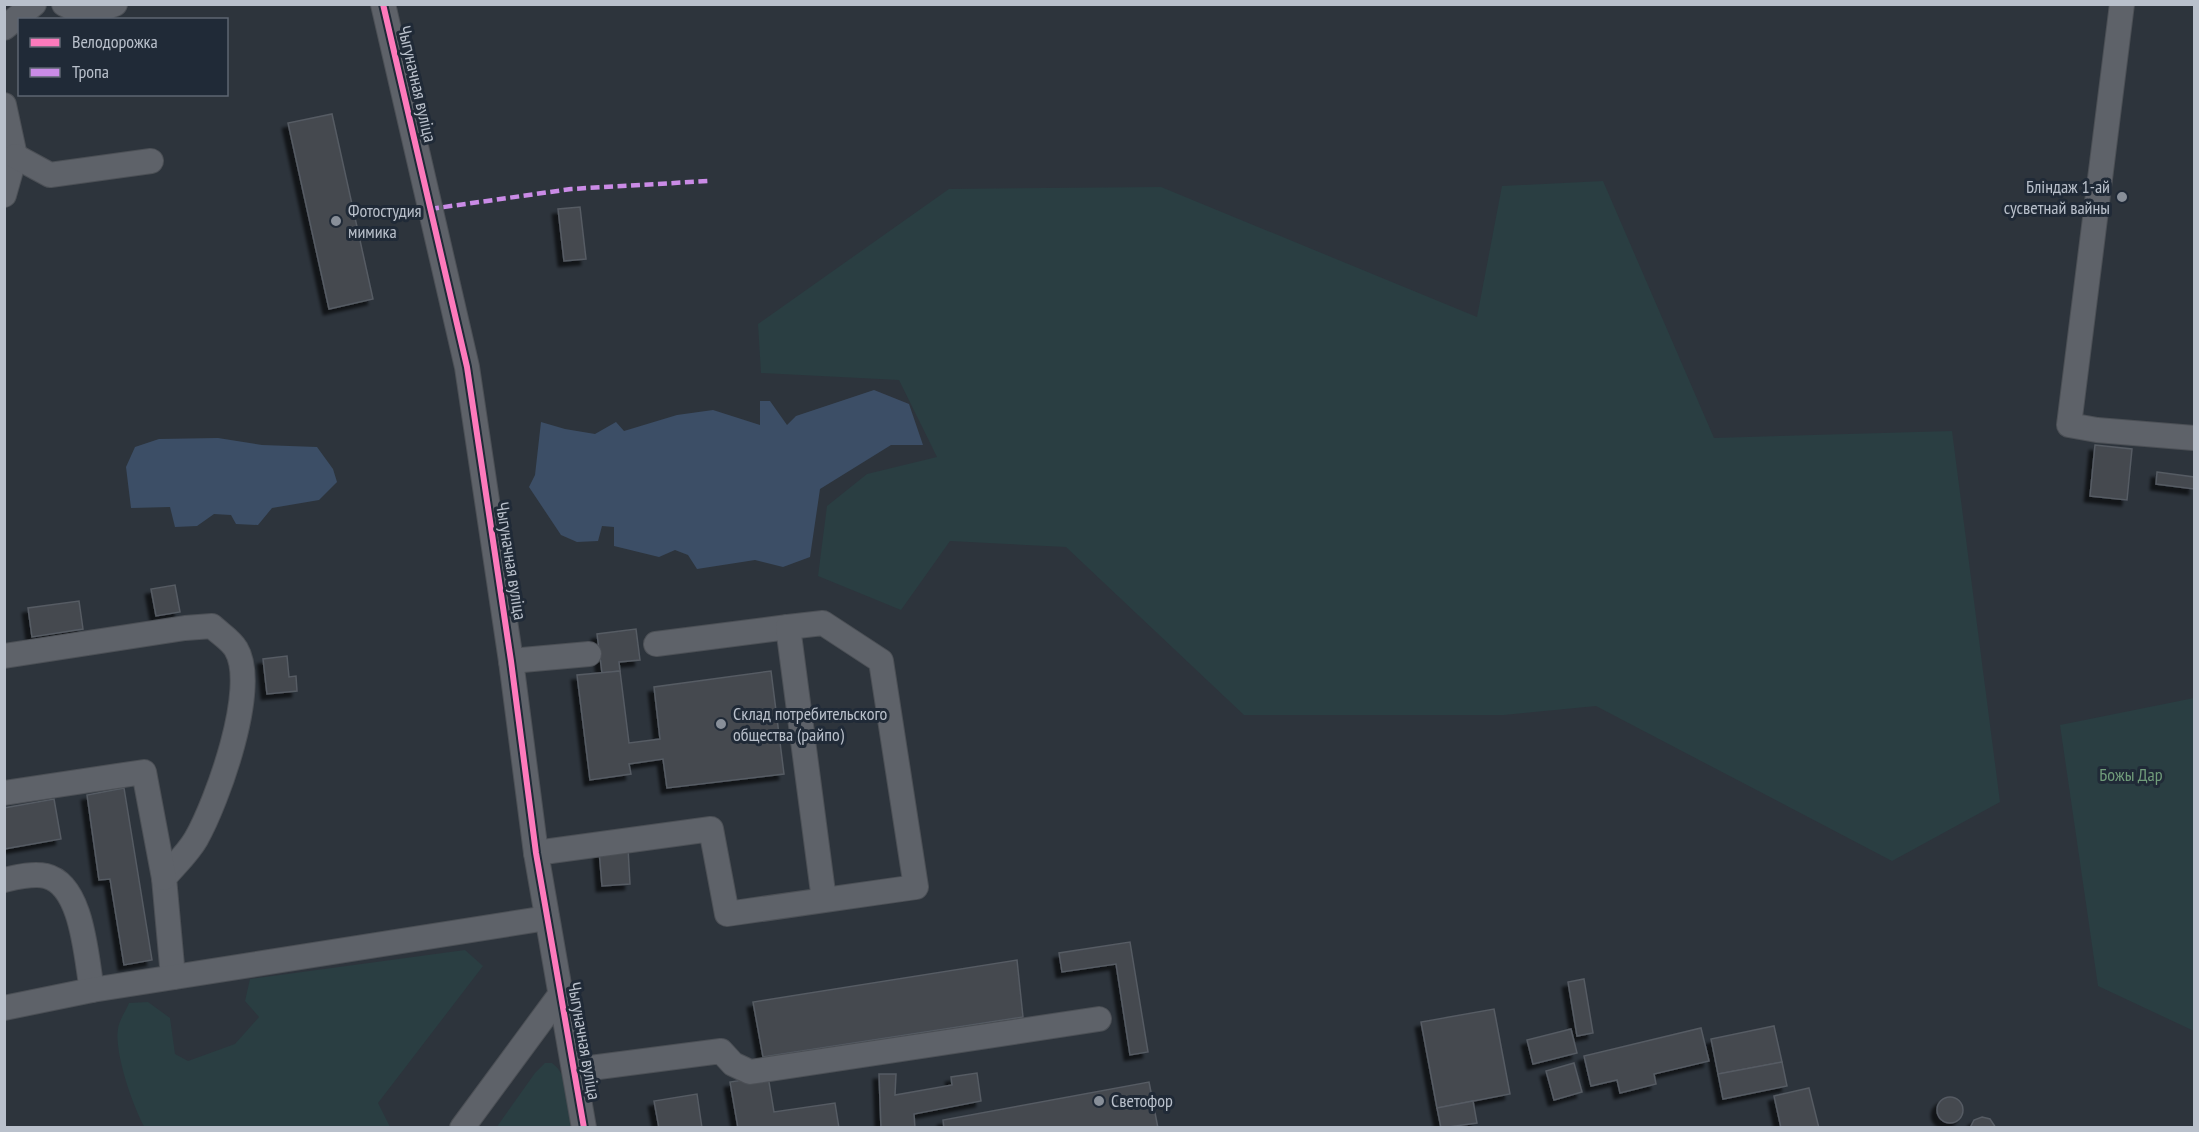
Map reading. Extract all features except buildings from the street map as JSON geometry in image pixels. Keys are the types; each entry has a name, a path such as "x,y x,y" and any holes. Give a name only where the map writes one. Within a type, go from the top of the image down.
{"street":[{"path":"4,28 34,4"},
{"path":"64,4 85,14 115,4"},
{"name":"Чыгуначная вуліца","path":"383,4 467,367 512,661 536,853 584,1128"},
{"path":"2122,4 2069,425 2097,430 2194,438"},
{"path":"4,105 15,156 4,195"},
{"path":"15,156 50,175 151,161"},
{"path":"536,853 711,829 727,914 916,887 880,661 822,623 656,644"},
{"path":"4,656 185,628 213,626 236,649 243,676 240,720 214,800 195,840 164,878"},
{"path":"788,627 824,900"},
{"path":"512,661 589,654"},
{"path":"4,793 144,772 164,878 173,977"},
{"path":"4,880 24,876 46,876 65,886 76,905 92,990"},
{"path":"4,1008 92,990 547,918"},
{"path":"467,1125 560,995"},
{"path":"575,1070 721,1051 733,1064 750,1072 1099,1019"}],"green space":[{"path":"1603,181 1714,438 1952,431 2000,802 1892,861 1596,706 1504,715 1244,715 1066,547 950,541 901,610 818,576 827,506 867,474 937,457 899,380 761,373 758,324 949,189 1161,187 1477,317 1502,186"},
{"name":"Божы Дар","path":"2194,698 2194,1031 2098,986 2060,725"},
{"path":"465,950 483,966 378,1103 390,1127 145,1128 130,1094 119,1051 119,1026 129,1003 148,1002 170,1018 175,1054 188,1061 235,1044 259,1017 245,1001 250,979"},
{"path":"545,1063 552,1063 558,1069 565,1083 572,1127 496,1128 535,1073"}],"water":[{"path":"874,390 909,404 923,445 891,445 820,489 810,557 783,567 755,560 697,569 688,555 675,550 659,557 614,546 614,527 602,526 598,541 577,542 561,535 529,487 535,475 541,422 595,434 616,422 624,431 677,415 713,410 760,425 760,401 770,401 787,425 796,416"},
{"path":"218,438 262,445 317,447 333,469 337,482 319,500 272,508 258,525 236,524 231,515 214,514 197,526 175,527 170,507 131,508 126,467 135,447 159,439"}],"marked path":[{"path":"430,209 571,189 708,181"}],"cycle path":[{"path":"383,4 467,367 511,661 536,853 584,1128"}],"place":[{"name":"Бліндаж 1-ай сусветнай вайны","path":"2122,197"},
{"name":"Фотостудия мимика","path":"336,221"},
{"name":"Склад потребительского общества (райпо)","path":"721,724"},
{"name":"Светофор","path":"1099,1101"}]}
